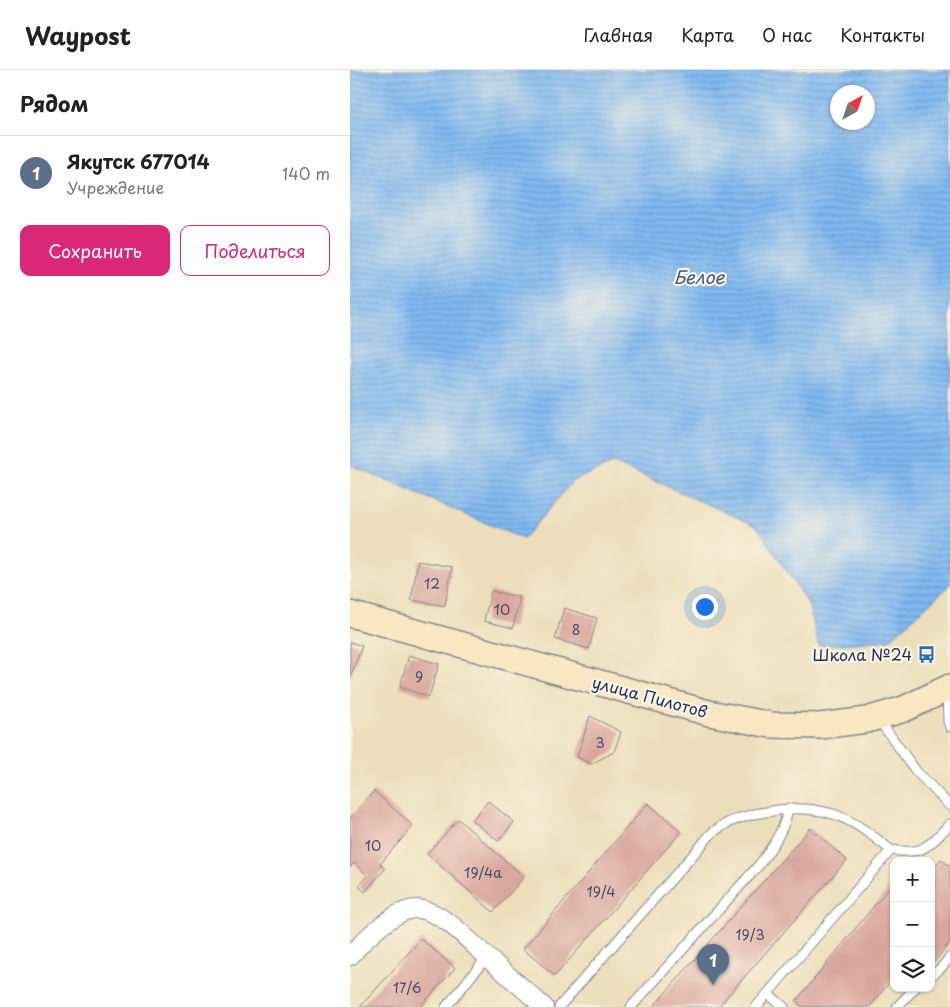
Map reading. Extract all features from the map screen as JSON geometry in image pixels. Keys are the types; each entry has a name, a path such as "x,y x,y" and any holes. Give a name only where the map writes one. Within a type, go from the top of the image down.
{"street":[{"name":"улица Пилотов","path":"350,614 709,713 771,725 820,726 867,720 904,709 948,688"},
{"path":"350,956 369,934 395,915 416,908 430,912 453,927 537,1005"}],"lane":[{"path":"948,688 948,721 950,727"},
{"path":"877,717 916,771 950,806"},
{"path":"559,1007 716,830 735,820 762,812 809,808 836,814 858,825 890,850 908,853 924,849 950,824"},
{"path":"631,1007 759,865 785,823 788,809"},
{"path":"756,1007 890,850"},
{"path":"446,1007 487,957"},
{"path":"935,973 950,957"},
{"path":"898,1007 911,992"},
{"path":"768,994 784,1007"}],"water":[{"name":"Белое","path":"350,70 950,70 950,585 889,640 819,646 808,604 757,526 614,463 573,481 523,539 350,465"}],"building":[{"path":"418,561 452,567 445,606 411,600"},
{"path":"491,591 520,597 513,628 484,621"},
{"path":"564,608 597,618 589,649 555,639"},
{"path":"350,642 362,646 350,678"},
{"path":"409,655 439,664 429,697 400,687"},
{"path":"590,716 621,732 614,752 591,764 577,757"},
{"path":"374,791 413,826 380,864 385,869 365,892 359,886 368,876 354,863 350,867 350,818"},
{"path":"488,801 514,822 498,841 472,820"},
{"path":"648,803 681,832 555,976 523,949"},
{"path":"458,819 524,877 493,912 427,854"},
{"path":"810,828 847,860 718,1007 653,1007"},
{"path":"941,859 950,866 950,942 935,961 935,902 935,866"},
{"path":"890,886 890,982 869,1007 803,1007 796,1001"},
{"path":"421,939 455,968 420,1007 360,1007"}],"place":[{"name":"Школа №24","path":"926,654"},
{"name":"Якутск 677014","path":"713,985"}]}
